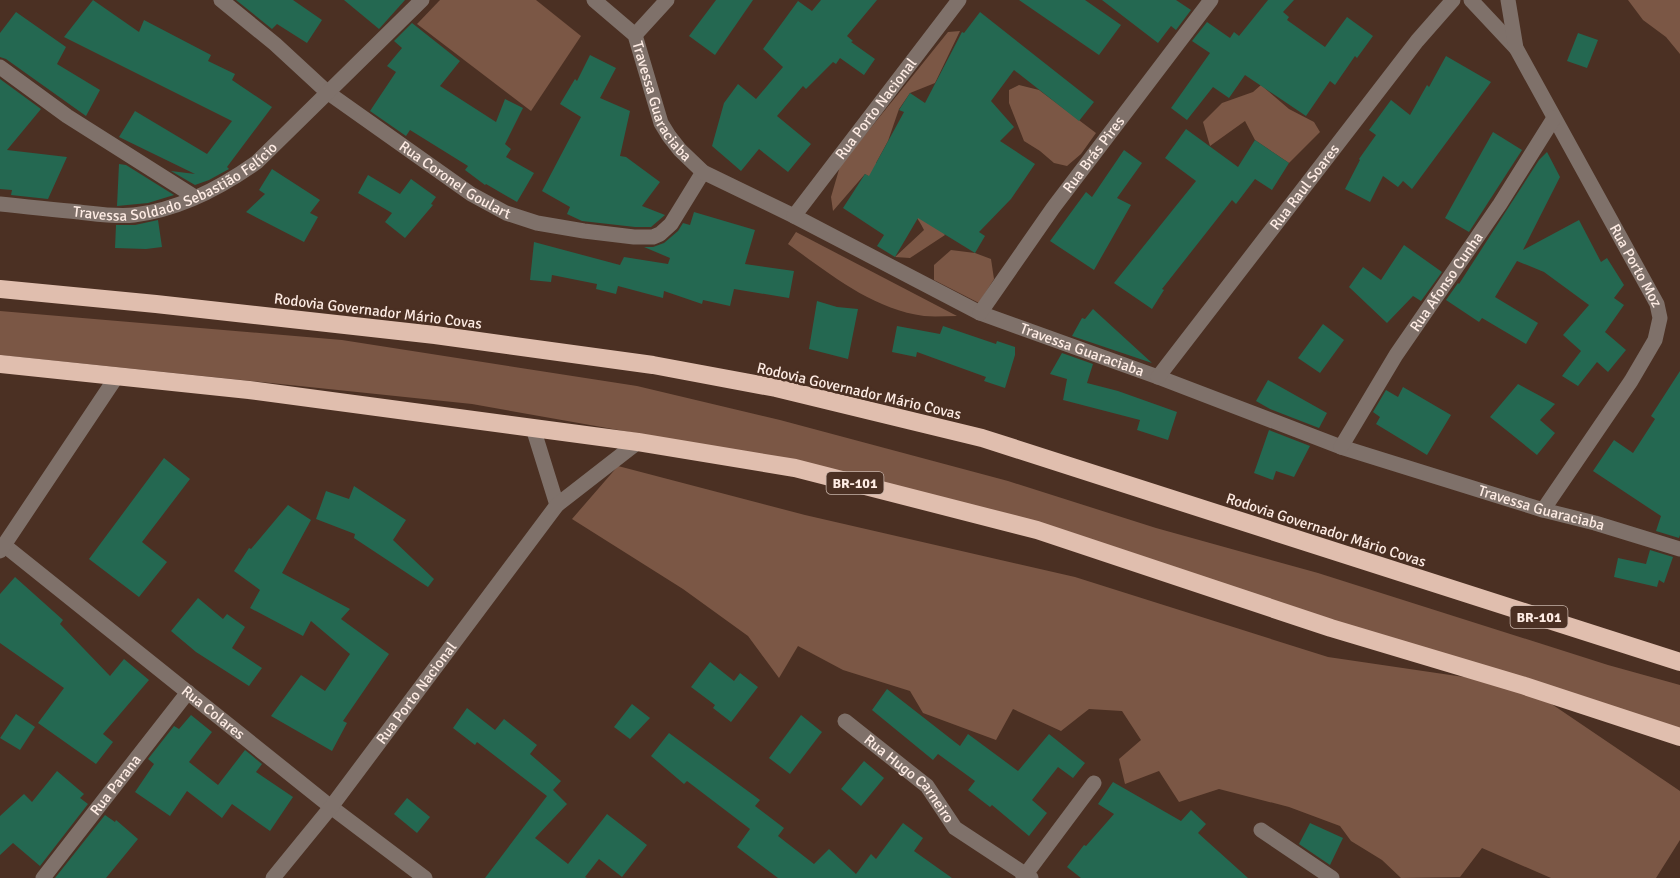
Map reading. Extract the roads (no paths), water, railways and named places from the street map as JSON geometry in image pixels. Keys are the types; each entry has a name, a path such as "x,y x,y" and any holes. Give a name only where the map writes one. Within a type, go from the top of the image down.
{"highway":[{"name":"Rodovia Governador Mário Covas","path":"0,289 156,304 435,336 653,364 776,388 982,438 1680,662"},
{"name":"BR-101","path":"0,364 249,390 638,442 795,468 1037,530 1331,628 1525,686 1680,737"},
{"path":"1643,725 1680,750"}],"street":[{"name":"Rua Coronel Goulart","path":"221,0 275,44 327,92 471,194 506,213 537,223 584,231 653,237 671,224 703,172"},
{"name":"Travessa Soldado Sebastião Felício","path":"0,204 134,215 195,197 230,181 257,162 422,0"},
{"name":"Travessa Guaraciaba","path":"594,0 635,35 661,123 674,143 703,172 794,216 980,313 1158,377 1341,447 1543,510 1680,549"},
{"path":"635,35 667,0"},
{"name":"Rua Porto Nacional","path":"794,216 959,0"},
{"name":"Rua Brás Pires","path":"980,313 1053,208 1211,0"},
{"name":"Rua Raul Soares","path":"1158,377 1417,41 1454,0"},
{"name":"Rua Porto Moz","path":"1472,0 1516,48 1657,304 1660,318 1655,340 1631,381 1543,510"},
{"name":"Rua Porto Moz","path":"1508,0 1516,48"},
{"path":"0,68 67,116 195,197"},
{"name":"Rua Afonso Cunha","path":"1341,447 1396,355 1500,204 1554,118"},
{"path":"2,548 117,376"},
{"path":"533,428 557,505"},
{"name":"Rua Porto Nacional","path":"273,878 331,807 557,505 638,442"},
{"name":"Rua Colares","path":"2,548 188,692 331,807 425,878"},
{"name":"Rua Parana","path":"43,878 188,692"},
{"name":"Rua Hugo Carneiro","path":"845,721 927,786 955,828 1027,877"},
{"path":"1027,877 1094,783"},
{"path":"1261,830 1332,878"}]}
